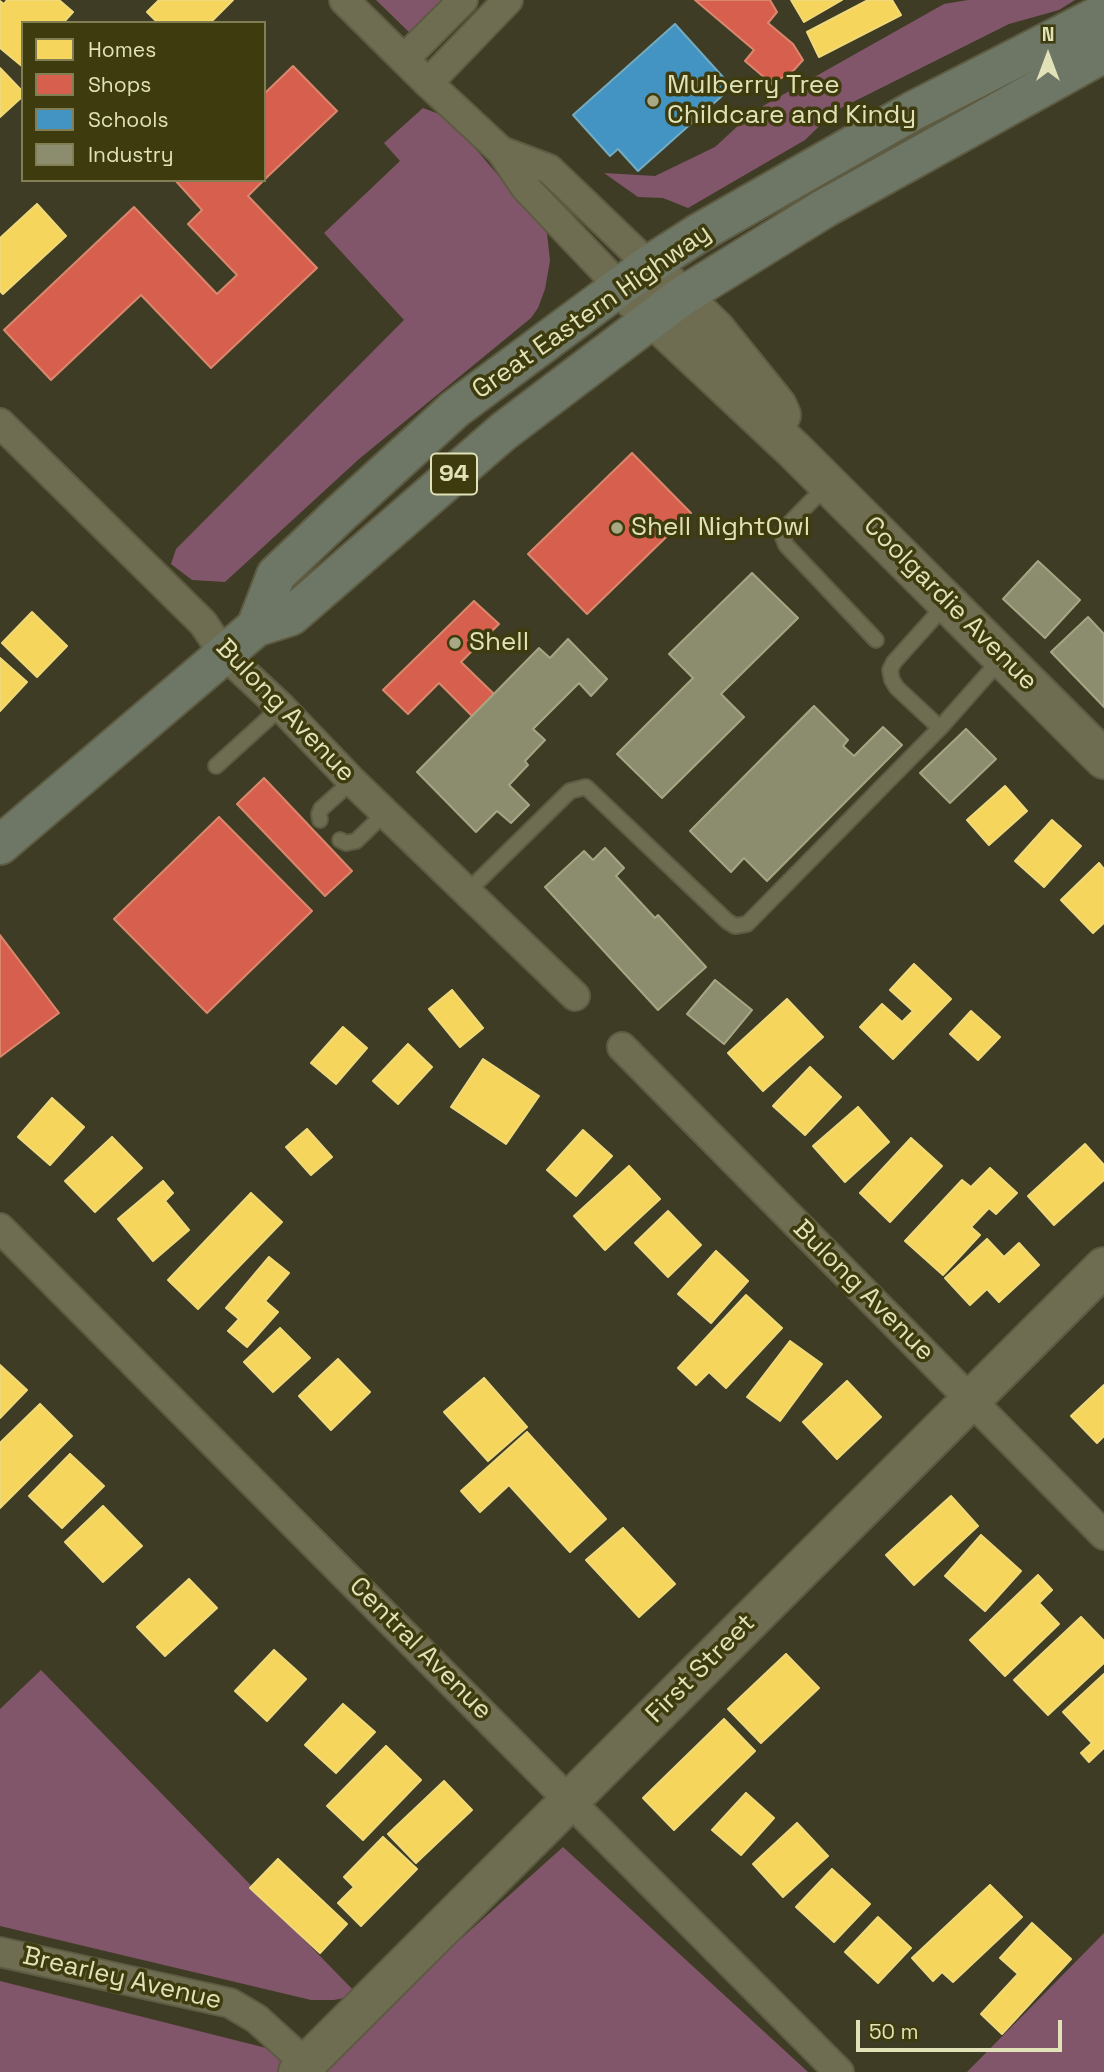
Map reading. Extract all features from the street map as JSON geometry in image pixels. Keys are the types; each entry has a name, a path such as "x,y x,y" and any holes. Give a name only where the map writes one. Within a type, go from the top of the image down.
{"highway":[{"name":"Great Eastern Highway","path":"256,627 276,575 340,514 455,410 634,275 699,233 913,111 1104,13"},
{"name":"Great Eastern Highway","path":"0,845 256,627 291,616 504,431 667,307 825,208 1104,53"}],"street":[{"name":"Coolgardie Avenue","path":"344,0 501,151 525,187 634,275 667,307 794,450 1104,759"},
{"path":"404,59 463,0"},
{"path":"428,83 508,0"},
{"name":"Bulong Avenue","path":"0,423 204,623 224,654 575,996"},
{"name":"Bulong Avenue","path":"622,1047 1104,1535"},
{"name":"Central Avenue","path":"0,1228 839,2072"},
{"name":"First Street","path":"300,2069 1104,1267"},
{"name":"Brearley Avenue","path":"0,1952 230,2003 257,2020 292,2051 300,2069"}],"lane":[{"path":"828,484 783,529 783,537 786,545 876,640"},
{"path":"940,728 897,688 890,670 894,662 948,602"},
{"path":"467,892 570,791 586,787 727,921 735,926 747,924 940,728 1003,657"},
{"path":"216,766 281,707"},
{"path":"320,820 321,808 352,781"},
{"path":"340,840 346,843 356,841 385,813"}],"shaded area":[{"path":"376,0 447,0 412,35"},
{"path":"968,0 1075,0 1059,10 1009,24 835,111 805,140 688,208 663,198 638,197 604,173 655,176 715,147 754,111 944,4"},
{"path":"423,108 439,114 458,128 547,233 550,261 538,308 531,318 359,459 225,582 192,580 171,564 176,549 404,320 324,233 400,161 384,143"},
{"path":"41,1670 358,1995 334,2000 311,2000 0,1926 0,1709"},
{"path":"563,1847 808,2072 0,2072 0,1981 330,2064 396,1997"},
{"path":"1104,1933 1104,2072 967,2072"}],"building: Homes":[{"path":"7,0 59,0 73,12 65,21 21,21 21,65 0,48 0,1 4,4"},
{"path":"159,0 233,0 212,21 156,21 147,12"},
{"path":"791,0 842,0 804,22"},
{"path":"868,0 892,0 901,15 819,57 807,32"},
{"path":"0,68 21,90 21,98 0,117"},
{"path":"37,204 66,236 3,294 0,291 0,238"},
{"path":"32,612 67,646 37,677 2,643"},
{"path":"0,658 27,682 0,711"},
{"path":"1005,786 1027,811 989,845 967,820"},
{"path":"1052,820 1081,846 1044,887 1015,861"},
{"path":"1099,863 1104,869 1104,923 1093,933 1061,900"},
{"path":"914,964 951,999 893,1059 860,1027 882,1004 902,1022 913,1011 890,990"},
{"path":"452,990 483,1028 460,1047 429,1009"},
{"path":"787,999 823,1037 763,1091 728,1053"},
{"path":"971,1011 1000,1037 978,1060 950,1034"},
{"path":"343,1027 367,1048 336,1084 311,1063"},
{"path":"408,1044 432,1067 398,1104 373,1081"},
{"path":"483,1059 539,1096 506,1144 451,1107"},
{"path":"810,1067 841,1097 805,1135 773,1106"},
{"path":"52,1098 84,1127 50,1165 18,1137"},
{"path":"858,1107 889,1142 845,1182 813,1146"},
{"path":"307,1129 332,1157 311,1175 286,1147"},
{"path":"583,1130 612,1156 576,1196 547,1170"},
{"path":"112,1137 142,1168 95,1212 65,1181"},
{"path":"911,1138 942,1166 890,1222 860,1193"},
{"path":"1085,1144 1104,1165 1104,1180 1054,1225 1028,1196"},
{"path":"629,1166 660,1199 605,1250 574,1216"},
{"path":"990,1168 1017,1193 996,1214 989,1208 971,1227 980,1235 943,1275 905,1241 962,1180 971,1187"},
{"path":"163,1181 173,1193 165,1201 189,1230 153,1261 118,1219"},
{"path":"251,1193 282,1222 198,1309 168,1280"},
{"path":"668,1211 701,1245 668,1277 635,1243"},
{"path":"987,1239 1004,1257 1019,1243 1039,1265 999,1302 987,1289 970,1305 945,1278"},
{"path":"716,1251 748,1281 711,1323 678,1294"},
{"path":"269,1257 289,1273 265,1301 278,1312 247,1347 228,1331 239,1319 226,1308"},
{"path":"746,1295 782,1328 726,1388 709,1372 696,1385 678,1368"},
{"path":"280,1328 310,1358 273,1392 244,1362"},
{"path":"790,1341 822,1364 780,1421 747,1397"},
{"path":"338,1359 370,1392 331,1430 299,1396"},
{"path":"0,1365 27,1390 0,1418"},
{"path":"484,1378 527,1427 488,1461 444,1412"},
{"path":"847,1381 881,1417 837,1459 803,1422"},
{"path":"1104,1385 1104,1436 1097,1443 1071,1416"},
{"path":"40,1404 72,1436 0,1508 0,1443"},
{"path":"527,1432 606,1519 570,1552 509,1485 480,1512 461,1491"},
{"path":"70,1454 104,1486 62,1528 29,1496"},
{"path":"951,1496 978,1526 914,1585 886,1555"},
{"path":"103,1506 142,1546 103,1582 65,1542"},
{"path":"623,1528 675,1584 639,1617 586,1560"},
{"path":"981,1535 1021,1571 985,1611 945,1576"},
{"path":"1038,1575 1052,1590 1039,1603 1059,1624 1005,1676 970,1640"},
{"path":"189,1579 217,1608 165,1656 137,1627"},
{"path":"1081,1617 1104,1641 1104,1663 1048,1715 1014,1680"},
{"path":"274,1650 306,1679 267,1721 235,1691"},
{"path":"786,1654 819,1688 761,1743 728,1709"},
{"path":"1104,1674 1104,1748 1089,1762 1081,1753 1092,1743 1063,1712"},
{"path":"343,1704 375,1732 336,1773 305,1745"},
{"path":"724,1719 755,1751 674,1830 643,1798"},
{"path":"386,1746 421,1780 363,1840 327,1806"},
{"path":"444,1781 472,1810 416,1863 388,1834"},
{"path":"746,1793 774,1818 741,1855 712,1830"},
{"path":"797,1823 828,1856 783,1897 753,1864"},
{"path":"383,1837 417,1869 361,1926 338,1903 354,1887 344,1877"},
{"path":"278,1859 347,1924 320,1953 250,1888"},
{"path":"832,1869 870,1904 834,1942 796,1907"},
{"path":"990,1885 1022,1917 953,1982 942,1972 933,1981 912,1958"},
{"path":"878,1917 911,1948 878,1983 845,1952"},
{"path":"1032,1923 1071,1959 1002,2034 981,2014 1018,1974 1000,1958"}],"building: Shops":[{"path":"695,0 770,0 777,12 768,23 793,44 803,60 794,70 772,84 745,61 754,50"},
{"path":"293,66 337,111 266,178 266,92"},
{"path":"177,182 262,182 248,196 317,268 211,368 141,295 51,380 4,330 134,207 217,294 237,275 188,224 202,210"},
{"path":"632,453 691,513 587,614 528,554"},
{"name":"Shell","path":"474,601 499,624 461,662 494,694 472,716 439,683 408,714 383,690"},
{"path":"264,778 352,871 325,896 237,804"},
{"path":"219,817 312,911 207,1013 114,919"},
{"path":"0,935 59,1013 0,1057"}],"building: Schools":[{"name":"Mulberry Tree Childcare and Kindy","path":"675,24 732,87 638,171 618,149 610,156 573,115"}],"building: Industry":[{"path":"1038,561 1080,600 1045,638 1003,599"},
{"path":"752,573 798,618 721,694 744,717 662,798 617,754 693,678 669,654"},
{"path":"1088,617 1104,634 1104,707 1051,652"},
{"path":"568,639 607,679 591,696 579,683 533,729 545,740 525,761 528,765 509,785 529,805 511,823 497,811 476,832 417,772 539,648 550,658"},
{"path":"814,706 848,740 843,746 854,756 883,727 902,745 767,881 744,858 731,872 690,831"},
{"path":"966,729 996,759 950,803 920,773"},
{"path":"605,848 624,868 616,876 655,918 658,915 706,967 658,1010 545,887 584,851 593,860"},
{"path":"715,980 752,1010 724,1044 687,1014"}],"place":[{"name":"Mulberry Tree Childcare and Kindy","path":"653,101"},
{"name":"Shell NightOwl","path":"617,528"},
{"name":"Shell","path":"455,643"}]}
